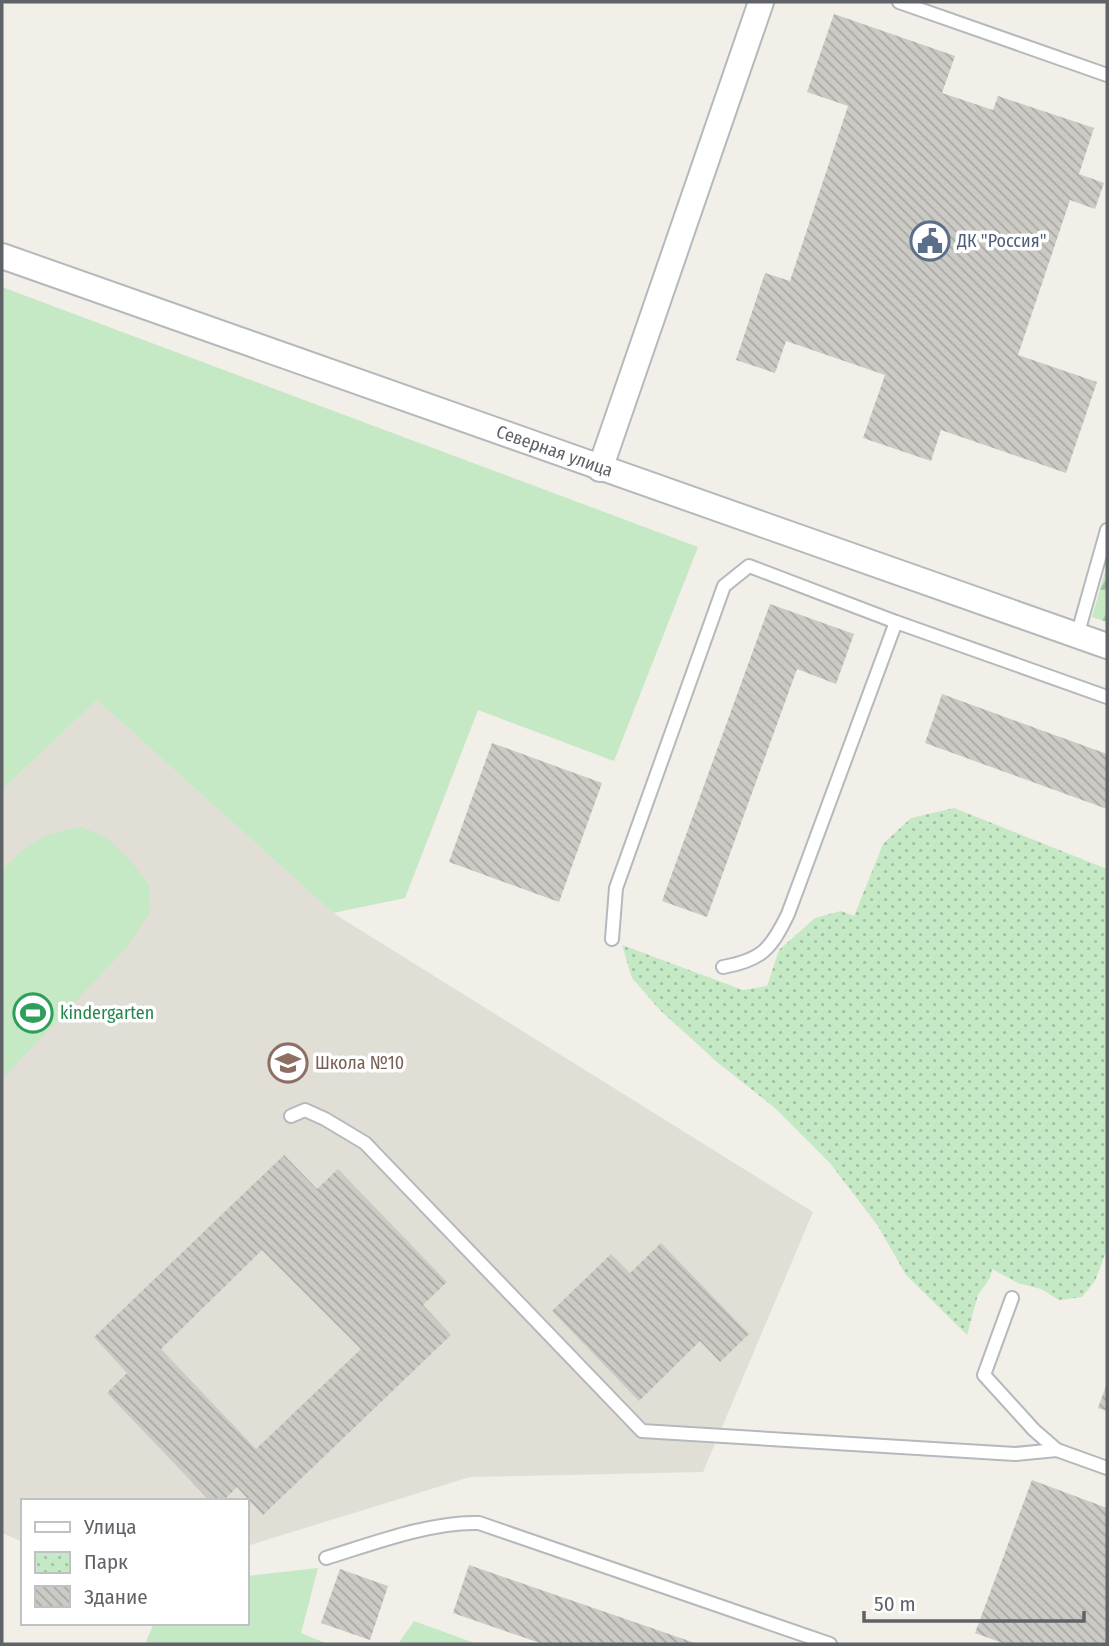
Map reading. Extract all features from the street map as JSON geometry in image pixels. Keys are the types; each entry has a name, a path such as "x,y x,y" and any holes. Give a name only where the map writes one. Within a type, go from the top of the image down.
{"street":[{"path":"600,469 761,2"},
{"name":"Северная улица","path":"2,256 1107,646"}],"lane":[{"path":"899,2 1107,75"},
{"path":"1077,636 1107,530"},
{"path":"612,939 616,888 724,586 749,566 895,622 1107,697"},
{"path":"723,967 747,962 766,951 788,914 895,622"},
{"path":"291,1116 305,1110 365,1143 642,1431 1015,1454 1057,1450"},
{"path":"1012,1297 985,1375 1034,1430 1057,1450 1107,1468"},
{"path":"326,1558 462,1522 480,1523 830,1644"}],"shaded area":[{"name":"Школа №10","path":"97,700 333,913 813,1212 703,1472 470,1477 248,1546 248,1499 21,1499 21,1541 2,1533 2,790"}],"green space":[{"path":"2,287 698,547 614,761 478,710 405,898 333,913 97,700 2,790"},
{"path":"1107,565 1107,622 1092,617"},
{"path":"954,808 1107,869 1107,1249 1095,1281 1082,1297 1059,1300 1041,1289 1018,1283 992,1269 990,1278 978,1295 967,1335 906,1275 878,1226 830,1163 775,1108 717,1062 660,1010 632,978 622,945 743,990 767,986 779,950 815,918 841,911 854,916 883,844 911,818"},
{"name":"kindergarten","path":"81,827 107,838 130,860 149,885 150,912 126,948 2,1079 2,871 28,846 46,836"},
{"path":"318,1568 301,1633 328,1644 145,1644 153,1625 248,1625 248,1576"},
{"path":"414,1621 477,1644 398,1644"}],"building":[{"name":"ДК \"Россия\"","path":"834,14 955,56 942,93 993,110 998,96 1094,128 1079,174 1104,183 1095,209 1070,200 1018,355 1097,382 1066,473 941,430 931,461 863,438 885,375 786,341 775,373 736,360 765,273 790,281 848,106 807,92"},
{"path":"770,604 854,634 836,684 797,669 707,917 662,901"},
{"path":"942,694 1107,754 1107,809 925,743"},
{"path":"492,743 602,783 559,902 449,862"},
{"path":"284,1155 317,1189 338,1169 447,1282 423,1305 451,1335 263,1515 237,1487 225,1499 208,1499 107,1393 127,1373 94,1337","holes":["262,1250 361,1349 256,1449 161,1349"]},
{"path":"661,1243 749,1334 720,1362 700,1341 639,1401 552,1311 611,1254 630,1273"},
{"path":"1107,1383 1107,1411 1098,1408"},
{"path":"1032,1480 1107,1508 1107,1644 1005,1644 975,1633"},
{"path":"469,1565 698,1644 543,1644 453,1613"},
{"path":"340,1569 388,1586 370,1640 321,1623"}],"place":[{"name":"ДК \"Россия\"","path":"930,241"},
{"name":"kindergarten","path":"33,1013"},
{"name":"Школа №10","path":"288,1063"}]}
